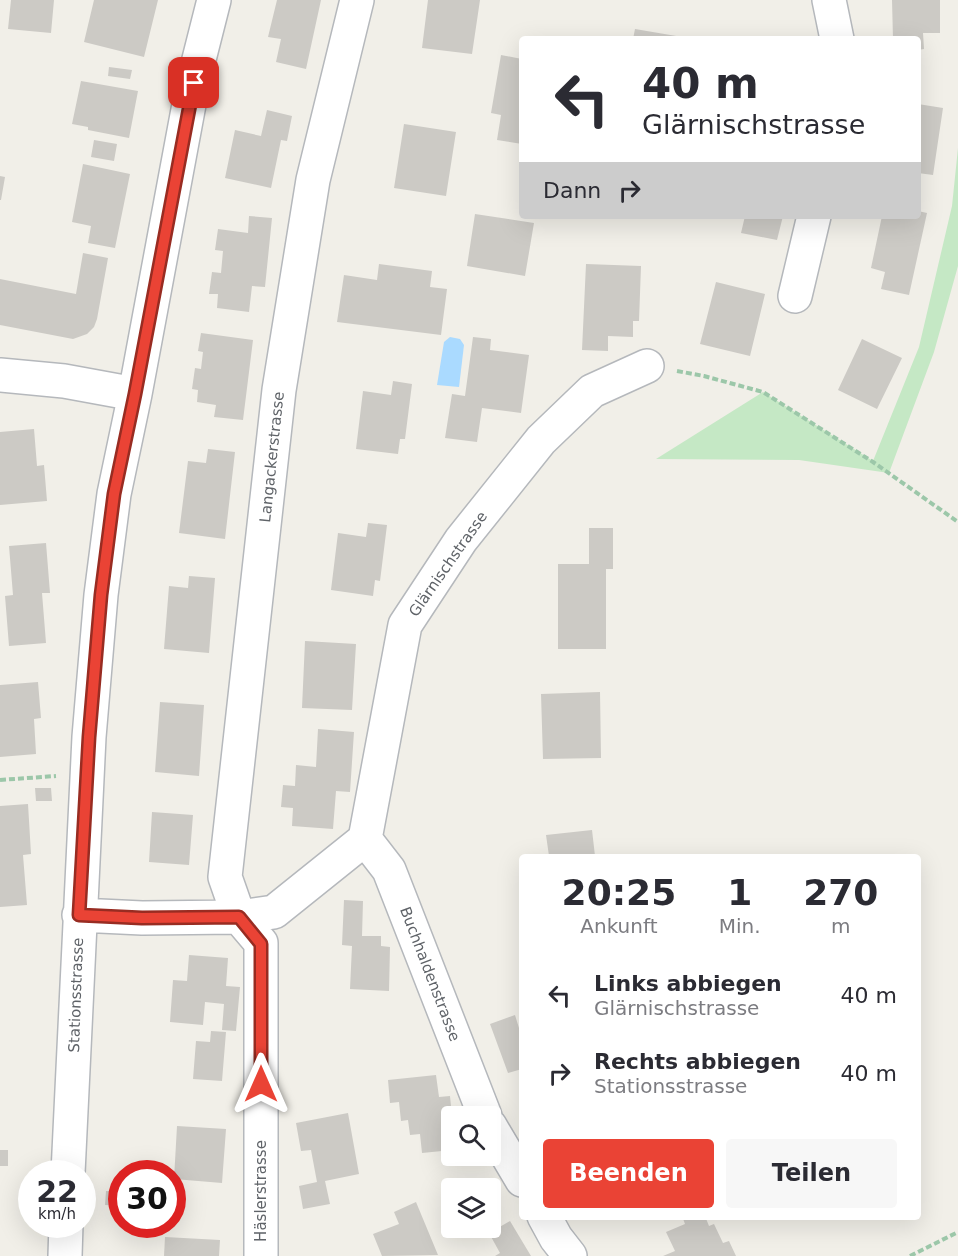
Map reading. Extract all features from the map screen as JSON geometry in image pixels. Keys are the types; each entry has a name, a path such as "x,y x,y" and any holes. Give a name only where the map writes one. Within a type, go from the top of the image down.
{"street":[{"name":"Stationsstrasse","path":"69,1160 89,737 101,595 114,494 191,94 214,0"},
{"name":"Langackerstrasse","path":"239,917 225,877 279,390 313,180 357,0"},
{"path":"829,0 836,36"},
{"path":"795,296 812,219"},
{"name":"Glärnischstrasse","path":"365,838 405,625 461,540 541,440 592,391 647,366"},
{"path":"0,375 63,381 135,394"},
{"path":"79,915 142,918 239,917 274,912 365,838"},
{"name":"Buchhaldenstrasse","path":"365,838 389,870 481,1106"},
{"name":"Häslerstrasse","path":"239,917 261,944 261,1256"},
{"path":"501,1145 519,1175"},
{"path":"546,1220 556,1239 570,1256"},
{"path":"65,1256 66,1238"}],"path":[{"path":"647,366 704,376 763,392 873,462 958,522"},
{"path":"0,780 65,776"},
{"path":"910,1256 958,1232"}],"green space":[{"path":"958,148 958,266 934,352 889,473 799,460 656,459 763,392 873,461 919,347 952,206"}],"water":[{"path":"450,337 460,339 464,345 459,387 437,385 444,342"}],"building":[{"path":"11,0 54,0 51,33 8,29"},
{"path":"94,0 158,0 144,57 84,42"},
{"path":"277,0 321,0 306,69 276,62 281,39 268,37"},
{"path":"428,0 480,0 472,54 422,48"},
{"path":"892,0 940,0 940,33 923,33 924,49 921,50 921,36 893,36"},
{"path":"635,29 676,36 634,36"},
{"path":"501,55 519,58 519,144 497,140 501,115 491,113"},
{"path":"109,67 132,70 130,79 108,76"},
{"path":"81,81 138,91 129,138 88,130 88,127 72,124"},
{"path":"921,104 943,108 933,175 921,173"},
{"path":"267,110 292,116 287,141 281,140 271,188 225,178 235,130 261,136"},
{"path":"404,124 456,132 446,196 394,188"},
{"path":"94,140 117,144 114,161 91,157"},
{"path":"83,164 130,174 115,248 88,243 91,226 72,222"},
{"path":"0,176 5,177 1,200 0,200"},
{"path":"921,212 927,213 909,295 881,289 885,272 871,268 881,219 921,219"},
{"path":"475,214 534,223 525,276 467,266"},
{"path":"249,216 272,218 265,287 252,286 249,312 217,308 218,294 209,294 212,272 221,273 223,251 215,250 218,229 248,233"},
{"path":"744,219 782,219 777,240 741,233"},
{"path":"83,253 108,258 97,319 94,327 87,334 73,339 0,325 0,279 76,294"},
{"path":"379,264 432,271 430,287 447,289 441,335 337,322 344,275 377,280"},
{"path":"586,264 641,266 639,321 633,321 633,337 608,336 608,351 582,350"},
{"path":"716,282 765,294 750,356 700,344"},
{"path":"201,333 253,340 243,420 214,417 216,405 197,402 198,390 192,389 195,368 201,369 203,352 198,351"},
{"path":"473,337 491,339 490,350 529,355 521,413 482,408 477,442 445,438 452,394 465,396"},
{"path":"862,339 902,358 877,409 838,390"},
{"path":"393,381 412,384 405,439 400,439 398,454 356,449 363,391 391,395"},
{"path":"34,429 37,466 44,465 47,501 0,505 0,432"},
{"path":"208,449 235,452 225,539 179,533 188,461 206,463"},
{"path":"368,523 387,525 380,581 375,580 373,596 331,590 338,533 366,537"},
{"path":"589,528 613,528 613,569 606,569 606,649 558,649 558,564 589,564"},
{"path":"46,543 50,593 42,593 46,643 9,646 5,596 13,595 9,546"},
{"path":"189,576 215,578 209,653 164,649 169,586 188,588"},
{"path":"305,641 356,644 352,710 302,708"},
{"path":"38,682 41,718 34,719 36,754 0,757 0,685"},
{"path":"600,692 601,758 543,759 541,694"},
{"path":"160,702 204,705 199,776 155,772"},
{"path":"318,729 354,732 350,792 336,791 333,829 292,826 293,808 281,807 283,785 295,786 296,765 316,767"},
{"path":"35,788 51,788 52,801 36,801"},
{"path":"28,804 31,854 23,855 27,905 0,907 0,806"},
{"path":"152,812 193,815 189,865 149,862"},
{"path":"592,830 595,854 549,854 546,835"},
{"path":"344,900 363,901 362,936 381,936 381,946 390,947 389,991 350,989 352,946 342,945"},
{"path":"189,955 228,958 226,986 240,987 236,1031 222,1030 224,1004 205,1002 203,1025 170,1022 173,980 187,981"},
{"path":"515,1015 519,1028 519,1070 508,1073 490,1024"},
{"path":"211,1031 226,1032 222,1081 193,1079 196,1041 210,1042"},
{"path":"436,1075 439,1097 450,1096 451,1106 441,1106 441,1151 422,1153 420,1134 410,1135 408,1120 401,1121 399,1102 390,1103 388,1080"},
{"path":"348,1113 359,1174 325,1181 330,1204 303,1209 299,1186 317,1182 311,1150 301,1151 296,1123"},
{"path":"177,1126 226,1129 222,1183 186,1180 186,1160 175,1160"},
{"path":"0,1150 8,1150 8,1166 0,1166"},
{"path":"106,1191 108,1191 108,1205 105,1205"},
{"path":"416,1202 438,1255 382,1256 373,1234 399,1224 394,1212"},
{"path":"684,1220 707,1220 709,1226 714,1224 723,1243 729,1241 736,1256 663,1256 675,1251 666,1232 685,1224"},
{"path":"510,1221 531,1256 495,1256 500,1253 492,1238 501,1238 501,1226"},
{"path":"165,1238 220,1240 219,1256 164,1256"}],"route":[{"path":"194,83 114,494 101,595 89,737 79,915 142,918 239,917 261,944 261,1084"}]}
